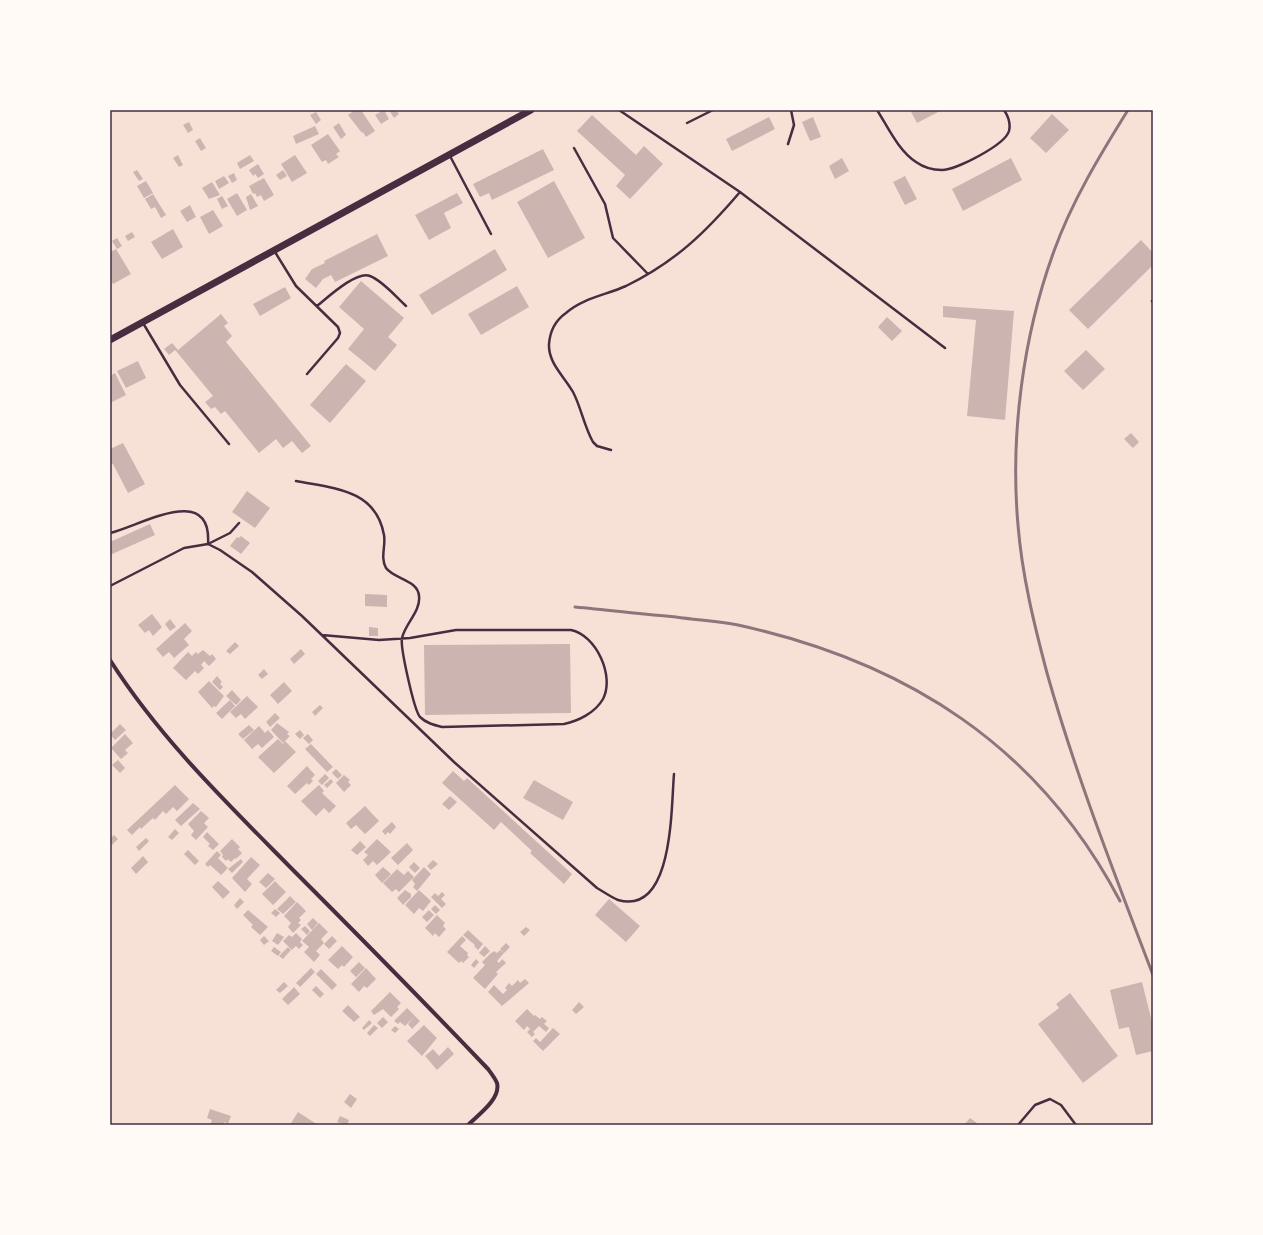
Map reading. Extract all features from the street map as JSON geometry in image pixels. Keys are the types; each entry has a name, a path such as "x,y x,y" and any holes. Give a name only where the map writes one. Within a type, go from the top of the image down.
{"main road":[{"path":"110,340 450,156 531,110"}],"street":[{"path":"110,660 150,717 212,789 406,983 488,1069 496,1082 497,1092 493,1100 468,1125"}],"lane":[{"path":"619,110 740,192 945,348"},
{"path":"687,123 712,110"},
{"path":"788,144 794,125 791,110"},
{"path":"877,110 899,145 915,162 929,168 943,170 952,168 998,145 1005,138 1009,130 1009,121 1004,110"},
{"path":"574,148 605,204 613,238 648,274"},
{"path":"450,156 491,234"},
{"path":"611,450 596,446 590,438 573,393 552,361 549,352 550,335 554,325 561,317 574,307 626,286 648,274 692,244 712,225 740,192"},
{"path":"275,251 296,286 336,322 340,333 307,374"},
{"path":"317,306 348,282 361,275 375,278 406,306"},
{"path":"143,322 180,385 229,444"},
{"path":"296,481 347,491 357,495 376,514 384,533 385,542 383,556 387,569 415,587 420,596 417,607 401,639 414,706 420,717 433,725 442,727 564,724 580,719 591,712 602,699 605,692 604,671 599,654 594,645 580,632 571,630 456,630 401,639 363,640 322,634"},
{"path":"110,533 149,519 188,511 195,512 205,520 209,535 208,544"},
{"path":"110,586 184,548 208,544 230,532 239,523"},
{"path":"208,544 235,559 252,572 322,634 454,762 597,888 618,900 636,900 653,888 659,879 664,867 668,842 674,774"},
{"path":"1018,1125 1035,1105 1050,1099 1061,1105 1076,1125"}],"building":[{"path":"355,110 361,110 375,131 366,137 348,115"},
{"path":"384,110 389,119 381,124 375,115"},
{"path":"389,110 396,110 399,114 394,118"},
{"path":"910,110 942,110 917,123"},
{"path":"316,112 321,120 316,124 310,115"},
{"path":"1052,114 1069,130 1046,153 1030,138"},
{"path":"592,115 636,155 644,146 663,164 630,199 616,186 625,175 577,131"},
{"path":"769,117 775,129 732,151 726,139"},
{"path":"813,117 821,137 810,141 802,122"},
{"path":"189,122 193,130 188,133 183,125"},
{"path":"339,123 346,135 341,139 333,127"},
{"path":"315,126 319,134 296,144 293,136"},
{"path":"328,134 340,151 336,154 339,157 328,164 326,160 322,162 311,145"},
{"path":"200,138 206,148 201,151 195,141"},
{"path":"543,149 554,170 492,200 489,193 480,197 473,184"},
{"path":"178,155 183,165 179,167 173,158"},
{"path":"250,155 254,161 240,169 237,163"},
{"path":"295,155 307,173 292,182 281,164"},
{"path":"842,158 849,171 835,179 829,166"},
{"path":"1011,158 1022,180 963,211 952,189"},
{"path":"258,164 264,174 258,178 255,174 253,176 249,170"},
{"path":"137,170 143,179 139,181 133,172"},
{"path":"283,170 287,176 280,180 276,175"},
{"path":"234,173 237,180 232,183 228,176"},
{"path":"224,176 229,183 219,189 215,181"},
{"path":"905,176 917,199 905,205 893,182"},
{"path":"264,178 274,195 264,201 261,195 257,197 255,193 253,194 249,186"},
{"path":"146,181 153,193 144,198 137,186"},
{"path":"554,181 585,238 548,258 517,202"},
{"path":"212,182 220,195 209,199 202,188"},
{"path":"237,193 247,210 237,216 227,199"},
{"path":"457,193 463,203 444,213 451,228 429,240 415,215"},
{"path":"153,194 166,215 161,218 155,207 151,209 145,199"},
{"path":"251,194 258,206 250,210 246,197"},
{"path":"222,196 228,206 222,209 217,199"},
{"path":"190,205 196,217 187,222 180,211"},
{"path":"213,210 223,226 209,234 200,217"},
{"path":"173,229 183,247 162,259 151,242"},
{"path":"132,232 135,237 128,241 125,236"},
{"path":"377,234 388,256 335,282 331,275 323,279 316,288 305,279 312,269 325,263 324,261"},
{"path":"117,238 122,246 117,249 112,241"},
{"path":"1141,240 1153,253 1153,265 1088,329 1069,310"},
{"path":"116,249 131,274 113,284 110,278 110,252"},
{"path":"495,249 507,270 432,315 419,295"},
{"path":"361,281 404,318 388,337 397,345 375,371 348,349 364,329 339,307"},
{"path":"517,286 529,307 481,335 468,314"},
{"path":"285,287 291,298 260,316 253,304"},
{"path":"943,306 1014,311 1005,420 967,416 976,320 943,317"},
{"path":"221,314 228,323 224,326 232,336 226,342 311,446 302,453 292,441 283,448 276,439 259,453 225,411 221,414 215,407 211,409 205,402 213,396 176,351 175,350 169,355 164,349 172,343 178,350"},
{"path":"887,317 902,331 892,341 878,327"},
{"path":"1086,350 1105,369 1083,390 1064,371"},
{"path":"138,361 146,378 126,388 117,371"},
{"path":"346,364 366,381 330,423 310,405"},
{"path":"115,373 126,395 110,403 110,376"},
{"path":"1131,433 1139,442 1133,448 1124,439"},
{"path":"123,443 145,484 128,493 113,464 110,465 110,449"},
{"path":"247,491 270,508 255,528 232,512"},
{"path":"150,524 155,535 110,555 110,542"},
{"path":"241,536 250,543 241,554 230,546 237,537 239,538"},
{"path":"365,594 387,595 387,607 365,606"},
{"path":"152,614 162,627 153,636 149,630 145,633 138,625"},
{"path":"170,619 176,627 170,631 165,624"},
{"path":"185,623 192,631 184,639 189,645 174,658 169,652 163,657 156,649"},
{"path":"369,627 378,628 378,636 369,636"},
{"path":"235,642 239,646 230,654 226,651"},
{"path":"570,644 571,713 425,715 424,645"},
{"path":"301,649 305,654 294,664 290,659"},
{"path":"203,650 210,656 212,654 216,659 209,666 204,661 201,665 204,668 198,674 195,671 186,680 173,668 188,652 192,656 196,652 198,654"},
{"path":"264,669 268,674 262,679 258,675"},
{"path":"217,676 222,682 220,684 223,687 220,690 212,682"},
{"path":"209,681 224,696 216,707 214,706 212,708 198,692"},
{"path":"284,682 292,691 278,704 270,695"},
{"path":"232,690 241,700 236,705 226,696"},
{"path":"247,696 258,707 245,719 241,714 236,718 230,712"},
{"path":"230,700 235,706 222,719 216,713"},
{"path":"320,705 323,708 315,716 312,712"},
{"path":"275,713 280,718 270,727 266,722"},
{"path":"277,723 289,732 287,734 290,736 283,743 271,730"},
{"path":"120,724 126,730 115,740 110,734"},
{"path":"249,725 254,730 243,739 238,734"},
{"path":"259,726 265,733 268,730 274,737 262,748 258,744 252,749 244,740"},
{"path":"300,730 304,735 300,739 295,734"},
{"path":"125,734 133,743 125,750 128,753 121,759 111,748"},
{"path":"308,734 313,740 309,744 303,738"},
{"path":"278,739 283,744 285,741 296,752 274,773 258,757"},
{"path":"311,744 333,767 327,772 305,749"},
{"path":"118,760 125,768 120,773 112,765"},
{"path":"307,766 315,775 311,779 313,781 309,785 307,783 295,794 287,786"},
{"path":"336,769 342,775 338,779 332,773"},
{"path":"453,771 464,781 467,778 572,874 564,884 530,853 532,851 501,822 494,830 442,783"},
{"path":"325,774 329,778 322,785 318,781"},
{"path":"344,775 350,780 348,782 351,785 344,792 336,783"},
{"path":"331,779 333,782 327,788 324,785"},
{"path":"534,780 573,802 563,820 523,798"},
{"path":"175,785 189,799 177,811 173,807 166,814 163,811 155,820 153,818 132,835 127,830"},
{"path":"319,785 324,791 322,793 336,806 329,813 324,808 316,816 301,801"},
{"path":"450,796 457,802 449,810 442,804"},
{"path":"193,803 200,809 181,826 175,820"},
{"path":"365,806 379,821 365,834 356,825 351,829 346,823"},
{"path":"201,811 209,818 204,823 208,827 196,840 191,835 194,831 188,824"},
{"path":"392,822 396,827 390,834 388,832 385,835 382,831"},
{"path":"175,829 179,833 172,840 168,837"},
{"path":"207,832 219,844 213,850 208,846 210,844 203,837"},
{"path":"114,835 118,839 110,847 110,839"},
{"path":"146,838 149,841 139,851 136,847"},
{"path":"232,839 240,847 238,849 242,853 231,862 228,859 226,861 222,857 223,855 220,851"},
{"path":"377,839 391,852 377,865 373,861 368,866 363,860 368,855 364,852"},
{"path":"360,841 366,847 357,855 351,850"},
{"path":"407,843 413,850 398,865 391,858"},
{"path":"188,850 199,861 195,865 184,854"},
{"path":"217,851 221,855 218,858 228,868 221,875 210,865 208,867 205,864"},
{"path":"143,856 148,862 136,874 131,868"},
{"path":"251,857 260,865 247,879 252,884 245,892 232,878"},
{"path":"241,859 243,862 232,873 228,869"},
{"path":"433,860 438,864 431,870 427,866"},
{"path":"414,862 420,868 415,873 409,867"},
{"path":"383,867 391,874 382,883 375,875"},
{"path":"424,867 431,874 417,891 413,887 415,884 412,880"},
{"path":"397,869 404,875 408,871 414,877 399,892 396,889 392,892 383,883"},
{"path":"268,873 275,879 266,888 259,882"},
{"path":"218,881 230,892 223,899 212,887"},
{"path":"275,881 286,892 273,905 262,894"},
{"path":"405,890 411,894 411,897 403,905 397,898"},
{"path":"419,890 431,901 423,911 419,908 414,914 405,905"},
{"path":"442,892 445,895 441,899 446,904 442,908 431,897 435,893 438,896"},
{"path":"290,896 296,902 283,914 277,909"},
{"path":"240,898 244,902 237,909 234,905"},
{"path":"609,899 640,926 626,942 595,915"},
{"path":"297,902 306,911 299,918 301,920 298,923 301,925 293,933 288,927 291,923 284,916"},
{"path":"435,905 440,910 436,914 431,909"},
{"path":"275,909 280,913 276,917 271,913"},
{"path":"248,910 268,927 260,935 251,927 253,925 243,915"},
{"path":"429,910 434,915 427,922 422,917"},
{"path":"437,915 445,923 443,926 446,929 439,937 435,933 433,936 425,928"},
{"path":"313,918 318,923 312,930 307,924"},
{"path":"319,923 328,932 321,939 324,943 316,951 320,955 314,962 304,952 309,947 302,941"},
{"path":"305,926 310,931 307,935 301,929"},
{"path":"526,927 530,930 524,936 520,932"},
{"path":"468,930 483,944 478,950 474,946 475,945 463,935"},
{"path":"277,933 284,937 278,945 272,941"},
{"path":"296,933 302,939 300,942 303,945 299,949 296,946 292,950 283,941 289,935 292,937"},
{"path":"264,936 269,941 264,945 260,940"},
{"path":"332,936 337,941 329,949 324,944"},
{"path":"462,936 466,940 460,946 468,953 467,955 469,957 463,963 461,961 459,963 447,952"},
{"path":"506,943 510,947 504,953 500,949"},
{"path":"342,946 353,957 344,967 342,965 338,969 328,960"},
{"path":"485,946 490,951 484,957 479,953"},
{"path":"274,947 281,952 278,956 271,951"},
{"path":"288,947 291,950 283,959 279,956"},
{"path":"500,950 504,953 497,961 499,963 502,959 506,963 496,972 498,974 485,989 473,978 485,965 482,962 494,951 497,953"},
{"path":"476,959 479,962 474,968 471,965"},
{"path":"359,962 365,968 356,977 350,971"},
{"path":"311,968 315,972 300,987 296,983"},
{"path":"366,968 376,979 367,988 364,986 359,992 351,984"},
{"path":"321,969 337,985 332,990 316,974"},
{"path":"525,979 529,983 502,1006 488,992 494,985 503,994 507,990 505,988 509,983 512,986 518,980 520,983"},
{"path":"284,982 288,986 280,993 276,990"},
{"path":"1142,982 1153,1026 1153,1051 1136,1055 1129,1027 1119,1029 1110,990"},
{"path":"316,986 324,994 320,998 312,990"},
{"path":"294,987 300,994 288,1005 282,999"},
{"path":"390,992 401,1003 397,1007 399,1009 391,1017 383,1009 374,1015 371,1011"},
{"path":"1070,993 1118,1056 1083,1083 1038,1024 1059,1008 1056,1004"},
{"path":"579,1002 584,1007 576,1014 572,1010"},
{"path":"348,1005 360,1017 354,1022 342,1011"},
{"path":"407,1008 415,1016 405,1026 400,1022 398,1024 394,1021"},
{"path":"527,1009 534,1016 535,1015 540,1019 542,1017 547,1021 544,1024 549,1028 546,1032 539,1026 533,1032 535,1034 532,1037 527,1032 530,1029 527,1026 524,1030 515,1021"},
{"path":"415,1016 420,1021 412,1029 408,1024"},
{"path":"383,1017 388,1022 382,1028 377,1023"},
{"path":"369,1020 372,1023 364,1030 362,1028"},
{"path":"374,1025 378,1028 370,1036 367,1033"},
{"path":"424,1025 437,1038 422,1056 407,1041"},
{"path":"395,1026 399,1029 395,1033 391,1030"},
{"path":"553,1028 560,1034 543,1051 533,1041 536,1038 540,1042"},
{"path":"448,1047 454,1054 437,1070 425,1056 433,1049 439,1056"},
{"path":"350,1094 357,1099 351,1108 344,1102"},
{"path":"210,1109 231,1116 228,1124 224,1122 223,1125 210,1125 212,1120 207,1118"},
{"path":"298,1112 318,1125 290,1125"},
{"path":"340,1116 349,1120 347,1125 337,1122"},
{"path":"970,1118 977,1123 975,1125 964,1125"}],"railway":[{"path":"1128,110 1097,161 1069,214 1043,283 1034,317 1021,386 1016,456 1016,491 1020,544 1026,581 1033,618 1047,673 1070,750 1110,863 1153,975"},
{"path":"575,607 722,622 738,625 799,641 857,662 911,687 961,718 1007,755 1049,797 1087,846 1120,901"}]}
